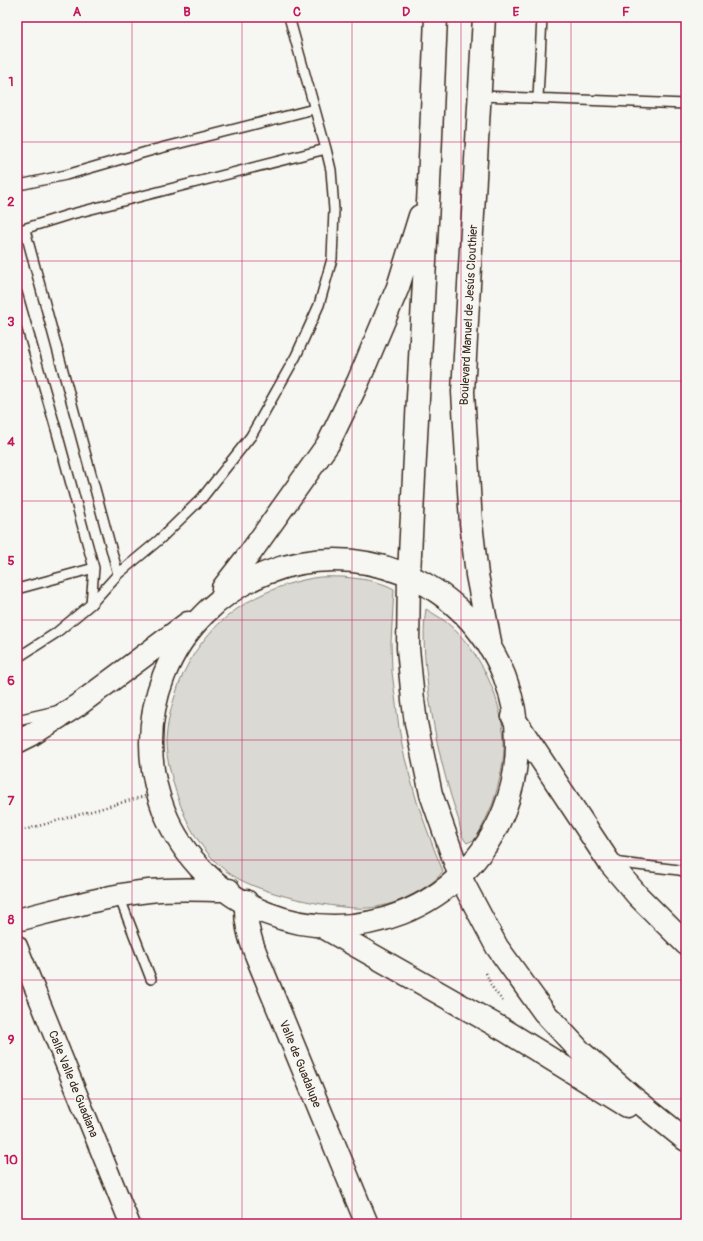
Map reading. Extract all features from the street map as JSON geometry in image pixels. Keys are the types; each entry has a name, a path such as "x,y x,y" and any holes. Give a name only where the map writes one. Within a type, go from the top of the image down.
{"main road":[{"path":"436,17 409,574 408,648 412,700 431,794 461,879 496,947 544,1012 581,1052 686,1141"},
{"name":"Boulevard Manuel de Jesús Clouthier","path":"484,17 463,392 471,523 477,575 493,658"},
{"path":"210,604 251,552 328,444 362,375 398,287 429,183"},
{"path":"17,742 31,735 78,705 194,619 210,604 243,580 281,567 321,560 362,562 409,574 447,598 466,614 493,658 501,677 511,712 515,742 515,758 507,802 487,855 477,868 444,892 426,903 401,915 375,923 350,926 313,922 287,917 266,910 238,895 191,857 166,817 156,793 151,763 151,736 157,701 165,673 194,619"},
{"path":"511,712 609,862 638,896 686,944"},
{"path":"17,920 73,906 150,891 186,889 238,895"},
{"name":"Valle de Guadalupe","path":"238,895 246,916 249,936 257,958 367,1224"},
{"path":"313,922 506,1031 686,1141"}],"street":[{"name":"Calle Valle de Guadiana","path":"17,945 130,1224"}],"lane":[{"path":"17,658 56,633 91,604 118,574 159,540 202,498 251,436 296,356 319,305 332,259 334,210 331,170 289,17"},
{"path":"538,98 542,17"},
{"path":"480,96 686,104"},
{"path":"17,184 24,184 66,174 314,109"},
{"path":"118,574 21,230 68,215 326,149"},
{"path":"17,293 94,568 91,604"},
{"path":"17,589 94,568"},
{"path":"17,720 78,705"},
{"path":"609,862 671,868 686,872"},
{"path":"119,896 151,979"}],"path":[{"path":"17,832 156,793"}],"shaded area":[{"path":"343,577 375,582 394,589 391,642 392,672 399,728 404,755 417,802 443,871 431,883 410,896 392,903 372,908 353,908 322,904 287,897 253,886 226,871 209,855 190,827 173,782 166,748 166,735 170,713 184,673 195,652 210,633 226,617 245,603 266,592 289,584 313,578"},
{"path":"426,609 444,620 458,633 479,660 493,691 502,723 504,756 493,803 477,836 474,840 467,843 461,833 441,761 434,725 428,689 425,654 424,632"}]}
